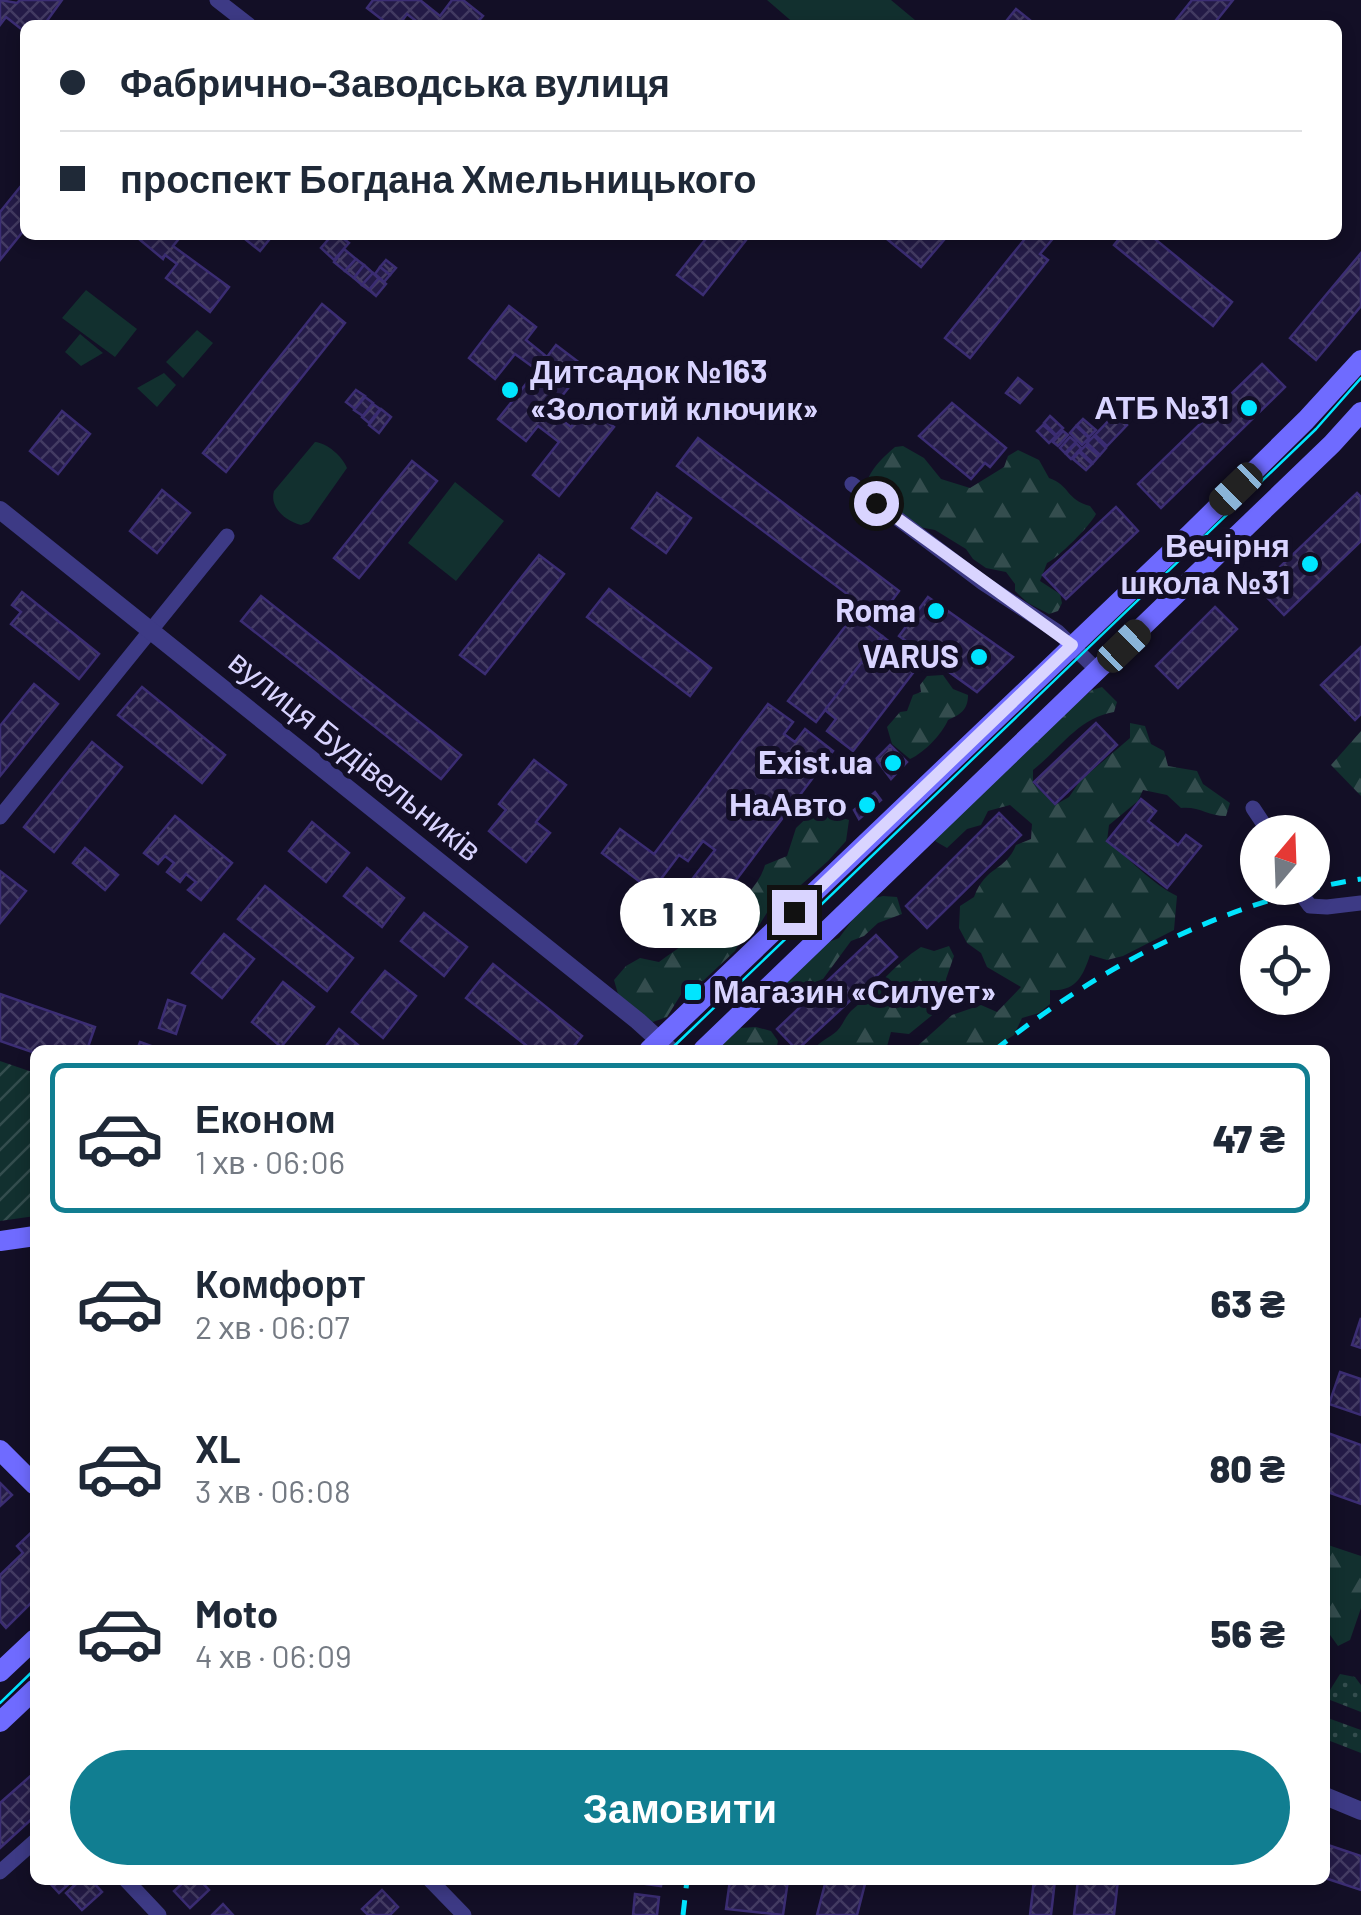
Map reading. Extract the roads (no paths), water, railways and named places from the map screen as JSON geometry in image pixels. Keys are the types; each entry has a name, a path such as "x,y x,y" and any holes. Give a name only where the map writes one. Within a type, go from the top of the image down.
{"main road":[{"path":"662,1045 1306,420 1361,360"},
{"path":"708,1045 1361,412"},
{"path":"0,1241 30,1237"},
{"path":"0,1450 30,1480"},
{"path":"0,1672 30,1644"},
{"path":"0,1722 30,1693"}],"street":[{"path":"217,0 243,20"},
{"path":"852,484 1072,645 1098,671"},
{"name":"вулиця Будівельників","path":"0,510 658,1045"},
{"path":"0,817 227,536"},
{"path":"1253,808 1258,815"},
{"path":"1309,905 1327,908 1361,904"},
{"path":"1330,1798 1361,1811"},
{"path":"0,1872 30,1845"},
{"path":"131,1885 159,1915"},
{"path":"435,1885 464,1915"}],"tram line":[{"path":"675,1045 1316,429 1361,378"},
{"path":"0,1703 30,1674"}],"railway":[{"path":"1002,1045 1078,991 1167,941 1262,903 1361,879"},
{"path":"683,1915 686,1885"}],"place":[{"name":"Дитсадок №163 «Золотий ключик»","path":"510,390"},
{"name":"АТБ №31","path":"1249,408"},
{"name":"Вечірня школа №31","path":"1310,564"},
{"name":"Roma","path":"936,611"},
{"name":"VARUS","path":"979,657"},
{"name":"Exist.ua","path":"893,763"},
{"name":"НаАвто","path":"867,805"},
{"name":"Магазин «Силует»","path":"693,992"}]}
